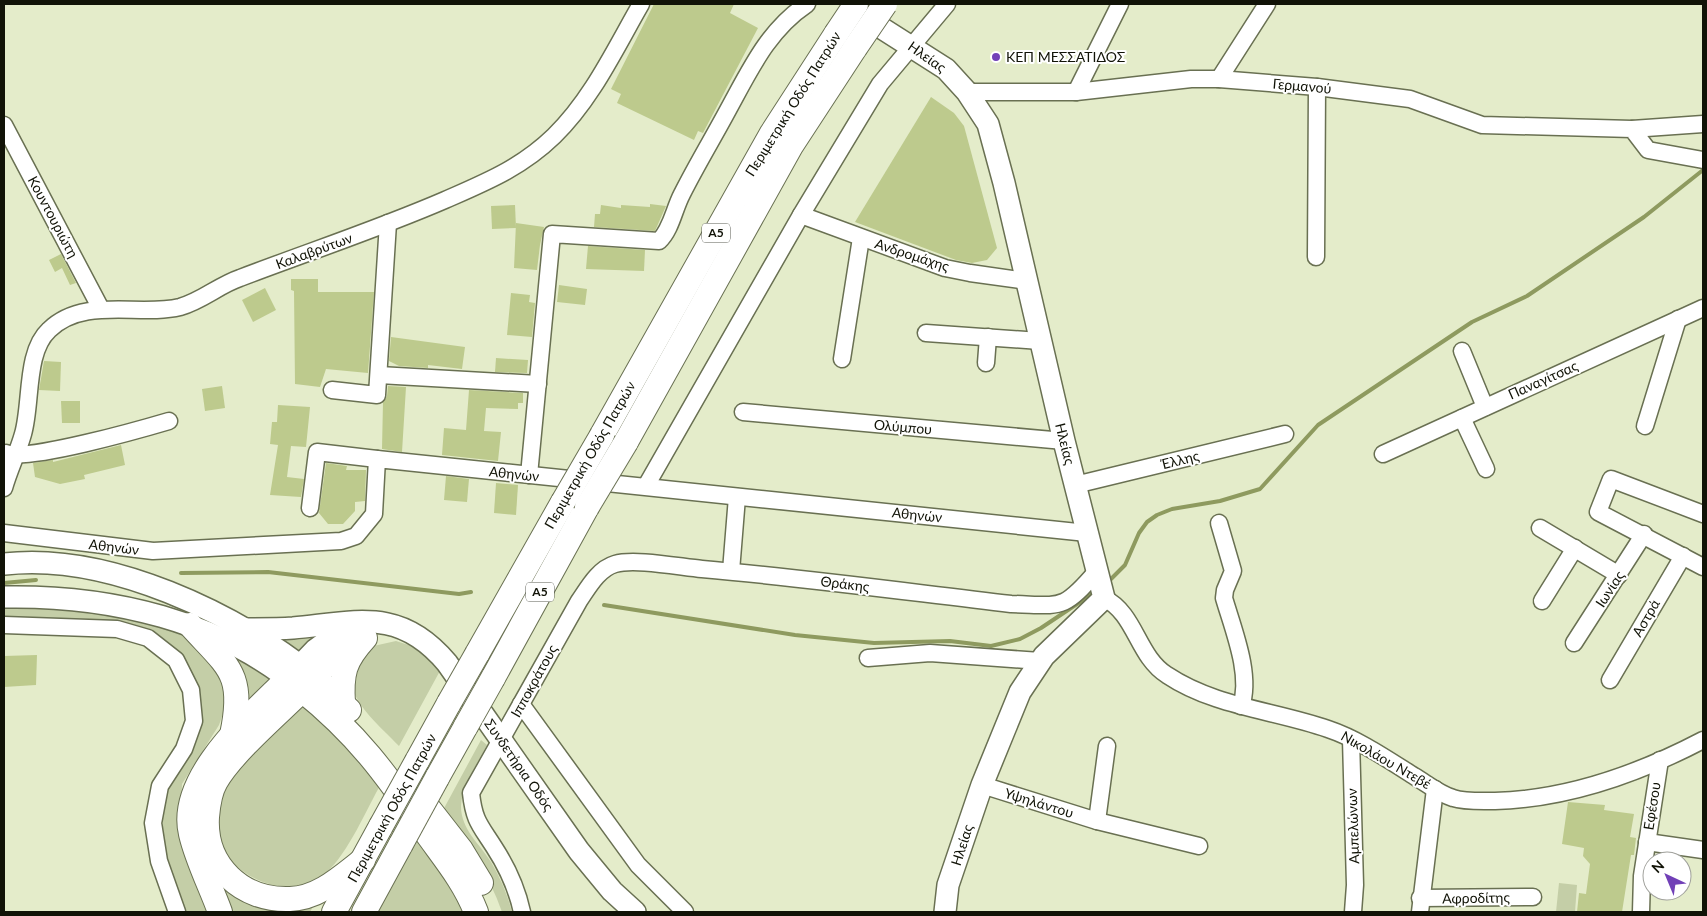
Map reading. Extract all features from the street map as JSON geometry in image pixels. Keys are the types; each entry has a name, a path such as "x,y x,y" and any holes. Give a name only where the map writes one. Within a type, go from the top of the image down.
{"highway":[{"name":"Περιμετρική Οδός Πατρών","path":"334,912 477,654 772,132 856,4"},
{"name":"Περιμετρική Οδός Πατρών","path":"364,912 588,507 791,146 854,48 885,4"},
{"path":"190,625 229,668 235,682 237,709 232,735"},
{"path":"343,704 341,682 343,673 361,629"},
{"path":"301,677 343,704 369,732 461,850 483,887 492,912"},
{"path":"220,912 191,833 190,813 193,798 208,766 232,735 301,677"},
{"path":"301,677 230,761 216,781 208,810 206,830 216,862 225,875 240,887 274,898 292,899 311,894 331,885 363,860"},
{"path":"301,677 379,765 456,873 476,912"}],"main road":[{"name":"Ηλείας","path":"843,4 913,46 946,69 967,92 983,116 994,141 1040,341 1100,586 1040,661 1020,692 982,785 948,885 945,912"},
{"path":"4,564 28,563 72,566 122,578 176,595 247,629 301,677"},
{"path":"4,597 33,597 124,607 190,625 301,677"},
{"name":"Συνδετήρια Οδός","path":"301,677 344,650 361,629 397,627 419,636 434,648 501,739 579,851 612,891 634,912"},
{"path":"247,629 361,629"}],"street":[{"name":"Καλαβρύτων","path":"4,488 9,454 23,436 29,410 34,361 38,343 51,328 60,322 101,309 155,311 181,307 237,279 388,223 510,171 553,137 573,116 591,90 641,4"},
{"path":"529,475 552,234 659,242 665,236 688,181 767,41 786,20 807,4"},
{"path":"646,486 801,215 880,84 947,4"},
{"path":"1076,92 1120,4"},
{"path":"1219,79 1267,4"},
{"name":"Γερμανού","path":"967,92 1076,92 1191,79 1219,79 1318,87 1420,101 1482,125 1632,129 1703,124"},
{"path":"1316,257 1318,87"},
{"name":"Κουντουριώτη","path":"4,125 101,309"},
{"path":"1632,129 1648,150 1703,160"},
{"name":"Ανδρομάχης","path":"801,215 945,268 970,274 1026,281"},
{"path":"332,390 377,395 388,223"},
{"path":"842,359 853,303 861,238"},
{"name":"Παναγίτσας","path":"1383,454 1703,308"},
{"path":"1645,426 1678,319"},
{"path":"926,332 1040,341"},
{"path":"986,363 988,337"},
{"path":"1462,351 1485,407"},
{"path":"379,375 538,384"},
{"name":"Ολύμπου","path":"742,412 1064,441"},
{"path":"1462,418 1486,469"},
{"path":"9,454 126,434 169,421"},
{"name":"Έλλης","path":"1075,485 1285,434"},
{"path":"310,508 317,452 377,459"},
{"name":"Αθηνών","path":"4,533 153,551 341,541 356,536 374,514 377,459 1087,533"},
{"path":"1703,514 1611,480 1598,512 1644,534 1703,567"},
{"path":"731,571 737,497"},
{"path":"1219,524 1233,571 1225,590 1224,598 1245,677 1241,706"},
{"path":"1540,528 1619,575"},
{"name":"Ιωνίας","path":"1574,643 1644,534"},
{"path":"1542,601 1576,548"},
{"name":"Αστρά","path":"1610,680 1683,556"},
{"name":"Θράκης","path":"589,586 602,571 614,564 624,562 731,571 1011,604 1056,605 1067,602 1076,595 1100,586"},
{"name":"Ιπποκράτους","path":"522,912 511,878 494,847 479,828 473,810 472,794 520,704 589,586"},
{"name":"Νικολάου Ντεβέ","path":"1100,586 1119,607 1147,656 1162,671 1197,690 1241,706 1309,722 1351,739 1454,799 1484,801 1538,799 1613,780 1703,740"},
{"path":"4,625 117,629 148,638 176,660 191,690 194,721 184,749 160,786 153,822 160,861 176,912"},
{"path":"868,658 930,653 1040,661"},
{"path":"520,704 638,865 685,912"},
{"name":"Αμπελώνων","path":"1351,739 1355,885 1352,912"},
{"path":"1097,821 1107,746"},
{"name":"Εφέσου","path":"1641,912 1642,876 1660,760"},
{"name":"Υψηλάντου","path":"982,785 1097,821 1199,846"},
{"path":"1420,905 1435,789"},
{"path":"1647,842 1703,850"},
{"name":"Αφροδίτης","path":"1420,905 1533,897"}],"green space":[{"path":"64,605 174,627 211,657 226,691 225,708 219,725 182,784 181,815 209,912 184,912 169,865 163,834 164,801 168,784 177,765 197,734 175,650 161,638 134,626 4,618 4,607"},
{"path":"326,631 301,656 272,637"},
{"path":"396,641 418,648 441,669 399,746 363,707 357,698 350,679 369,647"},
{"path":"230,652 276,681 248,711"},
{"path":"302,699 382,782 350,842 326,873 314,881 302,885 276,886 251,876 240,869 222,852 217,837 215,795"},
{"path":"481,740 487,745 464,790 461,806 462,815 468,830 498,874 512,912 502,912 491,885 476,860 442,812"},
{"path":"416,840 422,841 467,912 375,912"},
{"path":"224,879 320,894 310,912 231,912 222,890"},
{"path":"1559,883 1577,885 1575,912 1556,912"}],"building":[{"path":"654,4 734,4 730,13 758,28 703,133 698,131 694,140 617,103 621,94 611,89"},
{"path":"931,97 954,113 964,126 997,248 987,260 972,263 956,260 855,222"},
{"path":"650,204 666,206 655,231 594,227 595,214 600,214 601,205 621,208 621,205 650,207"},
{"path":"515,205 516,228 492,229 491,206"},
{"path":"516,223 544,227 537,270 514,268"},
{"path":"588,246 645,250 644,271 586,269"},
{"path":"61,254 76,283 70,285 62,268 55,272 49,260"},
{"path":"291,279 318,279 318,292 374,292 368,373 326,369 320,387 295,384 294,291 291,290"},
{"path":"559,285 587,289 585,305 557,302"},
{"path":"265,288 276,310 253,322 242,300"},
{"path":"511,293 530,295 529,302 535,303 532,337 507,335"},
{"path":"391,337 465,347 462,369 428,365 428,368 399,366 389,361"},
{"path":"496,358 528,360 527,373 495,372"},
{"path":"44,361 61,362 60,391 39,390"},
{"path":"222,386 225,408 205,411 202,389"},
{"path":"388,386 406,387 402,452 382,449 383,402 387,396"},
{"path":"469,390 523,393 523,403 518,403 518,409 486,408 484,431 501,432 498,461 442,455 444,428 466,430"},
{"path":"61,401 80,401 80,423 62,423"},
{"path":"278,405 310,407 306,447 291,446 287,477 304,479 301,497 270,495 278,445 270,444 272,422 277,422"},
{"path":"121,445 125,465 84,475 85,479 60,484 35,477 33,463 53,460 53,462"},
{"path":"326,463 347,466 346,470 366,470 365,501 355,502 355,511 343,524 328,524 319,513"},
{"path":"446,476 469,479 467,502 444,500"},
{"path":"496,483 518,485 516,515 494,513"},
{"path":"37,655 36,685 4,687 4,656"},
{"path":"1568,802 1605,805 1604,810 1634,814 1630,837 1636,838 1634,855 1631,855 1622,912 1577,912 1579,893 1586,894 1590,864 1583,856 1584,848 1562,844"}],"waterway":[{"path":"1108,582 1125,565 1139,533 1147,522 1157,515 1172,509 1220,501 1260,489 1318,425 1472,322 1527,296 1644,217 1703,170"},
{"path":"181,573 268,572 459,594 471,592"},
{"path":"4,583 36,580"},
{"path":"604,605 795,635 874,643 950,641 991,646 1020,639 1041,628 1095,592"}],"place":[{"name":"ΚΕΠ ΜΕΣΣΑΤΙΔΟΣ","path":"996,57"}]}
